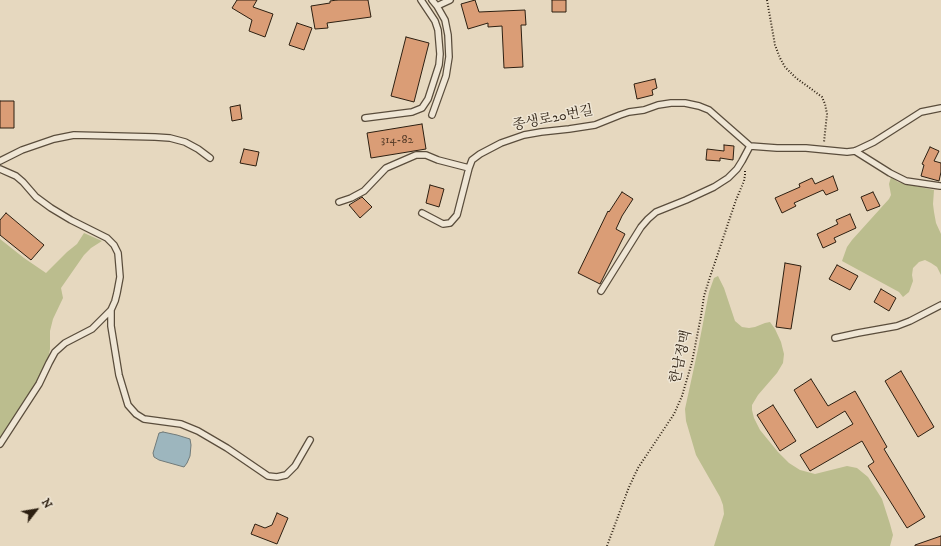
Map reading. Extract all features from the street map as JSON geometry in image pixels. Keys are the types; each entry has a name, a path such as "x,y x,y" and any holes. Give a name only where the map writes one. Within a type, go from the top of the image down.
{"lane":[{"path":"365,118 412,112 422,108 428,99 439,65 440,54 436,21 422,0"},
{"path":"432,0 445,20 448,35 449,57 446,76 432,115"},
{"path":"437,6 450,0"},
{"name":"종생로20번길","path":"422,213 443,224 450,223 457,215 472,160 501,143 524,135 595,125 629,112 644,110 658,105 685,103 699,106 708,110 750,146"},
{"path":"601,291 648,219 656,212 686,200 728,178 742,161 750,146 821,149 847,152 855,151 874,142 921,112 941,108"},
{"path":"0,161 22,150 54,139 74,135 170,138 185,142 210,158"},
{"path":"855,151 890,174 906,181 940,186"},
{"path":"339,202 351,198 364,190 386,168 416,154 426,155 438,160 469,168"},
{"path":"0,169 16,176 36,197 51,208 107,238 114,245 118,253 120,265 120,277 116,297 110,310 92,329 65,343 55,352 48,363 39,384 0,444"},
{"path":"835,338 897,326 941,305"},
{"path":"110,310 114,348 119,374 128,405 136,414 144,419 181,424 198,431 227,448 268,476 277,477 286,475 295,466 310,440"}],"path":[{"path":"767,0 775,45 780,58 796,78 822,97 825,104 827,114 825,140 821,149"},
{"name":"한남정맥","path":"607,546 616,526 629,487 638,468 674,414 682,396 692,362 704,296 730,217 744,181 745,175 742,161"}],"green space":[{"path":"891,177 898,182 934,190 934,212 936,223 941,234 941,275 937,267 931,263 925,260 919,262 913,268 913,281 909,292 903,297 899,292 842,261 847,247 852,240 889,199 891,195 889,184"},
{"path":"84,233 102,241 91,248 84,255 61,288 63,298 53,319 50,331 50,349 42,380 0,442 0,239 46,273 77,244"},
{"path":"718,276 724,288 735,321 742,327 749,328 770,322 781,342 784,354 783,363 752,405 754,418 760,430 789,463 800,470 815,474 847,466 857,468 868,477 882,499 890,524 893,535 890,546 714,546 724,514 723,505 696,455 686,421 685,409 709,292 714,278"}],"water":[{"path":"163,432 190,439 190,456 184,467 159,460 154,457 153,453 159,433"}],"building":[{"path":"237,0 257,0 253,7 273,14 265,37 249,31 252,20 232,8"},
{"path":"368,0 371,17 327,23 328,28 315,29 311,6 330,3 330,1"},
{"path":"475,0 479,12 525,10 526,25 521,25 523,67 504,68 502,26 488,27 488,23 468,29 461,4"},
{"path":"552,0 566,0 566,12 552,12"},
{"path":"297,23 312,28 304,50 289,45"},
{"path":"406,37 429,43 414,102 391,96"},
{"path":"655,79 657,88 652,90 653,95 637,99 634,84"},
{"path":"0,101 14,101 14,128 0,128"},
{"path":"240,105 242,119 232,121 230,107"},
{"path":"422,124 426,149 371,158 367,133"},
{"path":"724,145 734,146 733,160 720,158 720,161 706,160 707,149 724,151"},
{"path":"930,147 939,151 934,161 941,163 939,181 921,176 924,165 922,164"},
{"path":"244,149 259,152 256,166 240,163"},
{"path":"833,176 838,190 826,195 823,190 794,203 796,206 782,213 775,198 800,187 799,184 812,178 815,184"},
{"path":"430,185 444,189 439,207 426,203"},
{"path":"622,192 633,199 616,229 625,234 600,284 578,273 608,211 609,212"},
{"path":"873,192 880,206 867,211 861,197"},
{"path":"362,197 372,207 360,218 349,205"},
{"path":"6,213 44,245 31,260 0,235 0,220"},
{"path":"850,214 856,228 834,238 836,242 823,248 817,234 838,224 836,220"},
{"path":"785,263 801,266 791,329 776,327"},
{"path":"837,265 858,276 850,290 829,279"},
{"path":"881,289 896,298 889,311 874,302"},
{"path":"901,371 934,427 918,437 885,381"},
{"path":"811,379 828,406 855,391 887,447 884,449 925,517 907,528 868,466 874,462 862,441 810,471 800,455 853,424 845,411 817,428 794,390"},
{"path":"773,405 796,441 780,451 757,415"},
{"path":"277,513 288,518 277,544 251,534 255,524 265,528 272,525"},
{"path":"941,536 941,546 915,546 915,545"}]}
